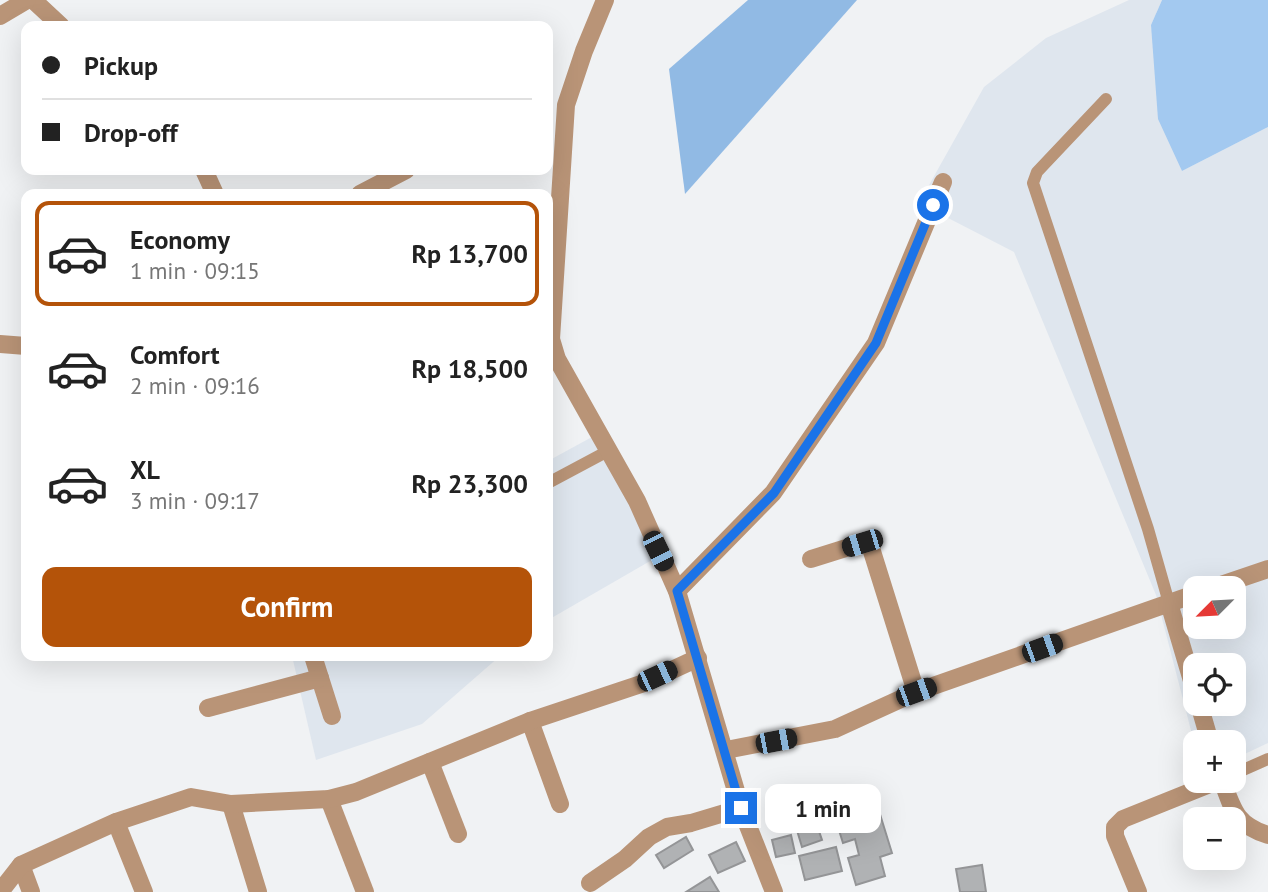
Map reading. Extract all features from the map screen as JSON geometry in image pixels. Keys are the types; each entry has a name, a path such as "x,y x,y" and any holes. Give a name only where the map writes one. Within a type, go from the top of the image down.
{"street":[{"path":"0,16 27,0"},
{"path":"33,0 56,21"},
{"path":"553,308 566,105 605,0"},
{"path":"553,109 566,105"},
{"path":"370,189 396,175"},
{"path":"677,591 774,493 876,343 943,182"},
{"path":"0,344 21,346"},
{"path":"553,346 557,359 637,501 677,591 741,808 774,892"},
{"path":"811,559 862,543 870,545 916,692"},
{"path":"1246,576 1268,569"},
{"path":"726,750 835,729 916,692 1183,598"},
{"path":"1169,603 1184,653"},
{"path":"0,892 21,865 116,822 191,797 231,804 329,799 356,792 530,721 644,682 698,658"},
{"path":"315,661 332,716"},
{"path":"208,708 320,678"},
{"path":"530,721 560,804"},
{"path":"430,762 458,834"},
{"path":"1138,892 1115,836 1115,827 1124,819 1189,793"},
{"path":"1226,793 1235,814 1247,827 1268,835"},
{"path":"329,799 365,892"},
{"path":"231,804 258,892"},
{"path":"590,883 625,859 649,837 667,827 741,808"},
{"path":"116,822 144,892"},
{"path":"21,865 31,892"}],"lane":[{"path":"1106,99 1037,173 1033,183 1148,529 1169,603"},
{"path":"553,480 608,451"},
{"path":"1246,769 1268,759"}],"shaded area":[{"path":"748,0 857,0 685,194 669,69"},
{"path":"1129,0 1162,0 1151,25 1182,171 1268,127 1268,743 1246,753 1246,730 1191,730 1187,716 1246,716 1246,653 1183,653 1183,700 1156,595 1014,252 919,203 984,87 1046,38"},
{"path":"1162,0 1268,0 1268,127 1182,171 1158,119 1151,25"},
{"path":"592,437 664,553 553,617 553,458"},
{"path":"293,661 494,661 422,724 316,760"}],"building":[{"path":"812,811 822,840 802,847 793,817"},
{"path":"879,811 892,853 880,857 885,876 856,885 848,858 859,855 855,839 843,843 837,824"},
{"path":"791,835 795,853 776,857 772,840"},
{"path":"686,837 693,850 664,868 656,855"},
{"path":"736,842 745,861 718,873 709,855"},
{"path":"836,847 842,871 805,880 799,856"},
{"path":"982,865 986,892 960,892 956,869"},
{"path":"710,877 719,892 686,892"}],"route":[{"path":"741,808 677,591 774,493 876,343 933,205"}]}
